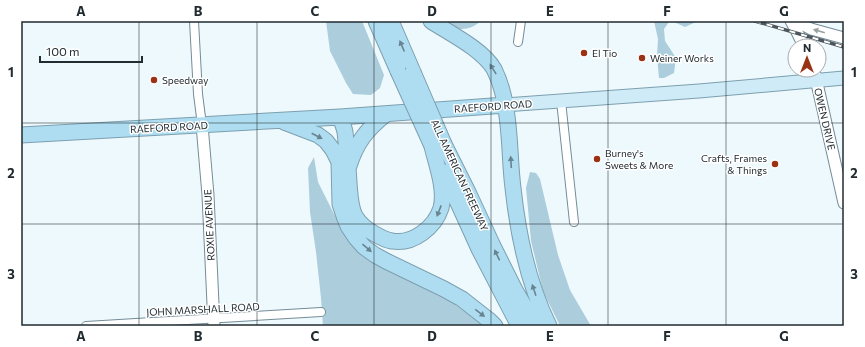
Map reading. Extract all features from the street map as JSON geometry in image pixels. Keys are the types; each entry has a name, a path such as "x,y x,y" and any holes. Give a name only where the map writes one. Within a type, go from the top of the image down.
{"highway":[{"name":"ALL AMERICAN FREEWAY","path":"376,21 405,71 438,145 480,249 519,326"},
{"name":"ALL AMERICAN FREEWAY","path":"391,21 405,71"},
{"path":"431,21 477,50 493,68 500,82 509,123 512,187 518,230 526,264 541,311 549,326"},
{"name":"RAEFORD ROAD","path":"21,135 340,117 506,105"},
{"path":"386,114 360,139 352,154 343,166 340,204 348,226 364,247 375,255 462,299 495,326"},
{"path":"340,117 337,131 343,166 355,216 363,226 392,241 401,241 415,237 424,232 437,216 442,202 438,145"},
{"path":"282,120 318,135 326,141 343,166"},
{"name":"ALL AMERICAN FREEWAY","path":"438,145 468,192 511,284 536,326"}],"main road":[{"name":"RAEFORD ROAD","path":"827,76 844,78"},
{"name":"RAEFORD ROAD","path":"506,105 699,91 793,78"}],"street":[{"path":"194,21 198,94 202,125"},
{"path":"518,42 521,21"},
{"path":"791,21 800,38"},
{"path":"796,21 811,29 844,38"},
{"name":"OWEN DRIVE","path":"816,78 844,203"},
{"path":"561,101 574,222"},
{"name":"ROXIE AVENUE","path":"202,125 208,196 214,322"},
{"name":"JOHN MARSHALL ROAD","path":"86,326 214,322 321,312"}],"shaded area":[{"path":"326,21 362,21 384,75 380,88 371,95 353,94 346,83 330,51"},
{"path":"446,21 480,21 472,27 459,29"},
{"path":"654,21 696,21 685,27 674,22 669,22 664,29 665,41 676,58 674,73 664,78 659,78 657,56 658,39"},
{"path":"314,157 318,182 336,218 356,248 397,275 443,296 485,326 323,326 316,252 310,212 308,168"},
{"path":"530,172 536,173 540,179 558,255 570,290 591,326 560,326 543,291 531,241 526,188"}],"railway":[{"path":"755,21 844,47"}],"place":[{"name":"El Tio","path":"584,53"},
{"name":"Weiner Works","path":"642,58"},
{"name":"Speedway","path":"154,80"},
{"name":"Burney's Sweets & More","path":"597,159"},
{"name":"Crafts, Frames & Things","path":"775,164"}]}
